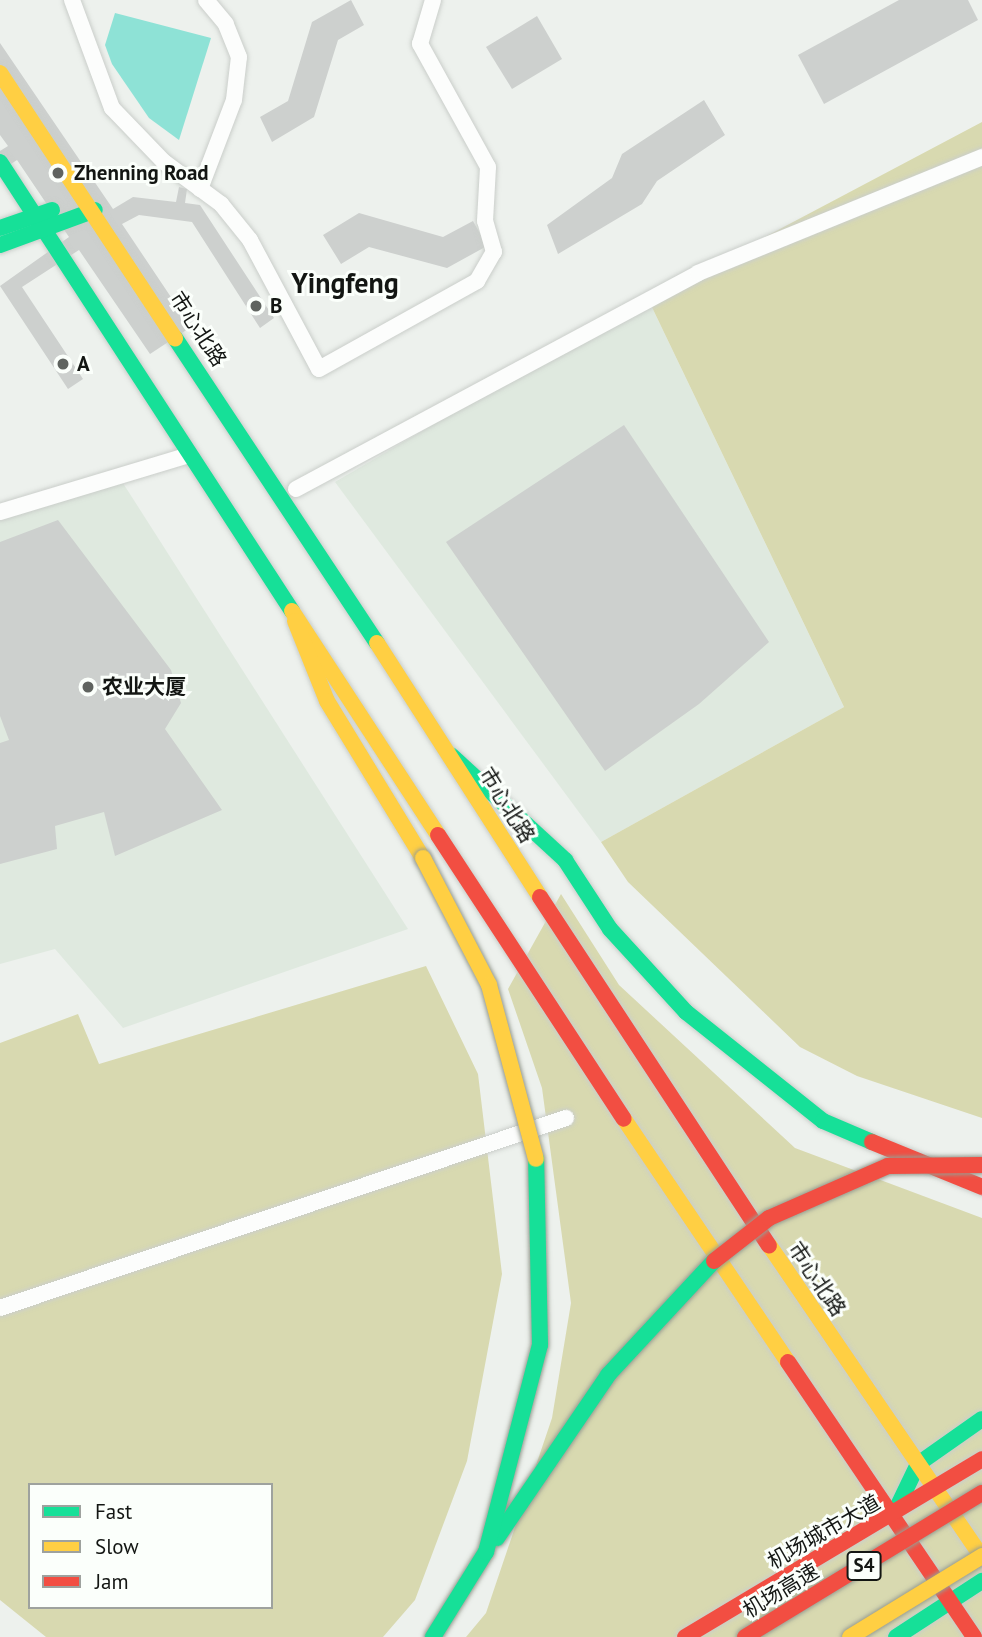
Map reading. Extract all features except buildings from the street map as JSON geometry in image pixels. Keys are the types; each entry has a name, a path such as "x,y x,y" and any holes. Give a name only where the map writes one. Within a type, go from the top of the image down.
{"main road":[{"name":"市心北路","path":"0,73 91,204 452,756 622,1030 982,1557"},
{"path":"0,162 295,621 974,1637"},
{"path":"0,245 41,222 91,204"},
{"path":"0,228 41,222"},
{"path":"295,621 327,701 423,858 489,985 541,1183 540,1345 486,1552"},
{"path":"452,756 565,860 610,929 686,1012 823,1121 982,1187"},
{"path":"433,1637 486,1552 608,1376 692,1279 758,1227 818,1193 888,1166 982,1165"},
{"path":"892,1517 918,1464 982,1419"},
{"name":"机场城市大道","path":"685,1637 892,1517 982,1459"},
{"name":"机场高速","path":"745,1637 982,1493"},
{"name":"S4","path":"850,1637 982,1557"},
{"path":"896,1637 982,1581"}],"street":[{"path":"72,0 113,108 164,162 200,189 250,240 320,369 477,281 494,252 485,221 488,167 420,44 433,0"},
{"path":"200,189 234,100 239,57 226,24 206,0"},
{"path":"296,489 698,273 982,157"},
{"path":"0,512 189,455"},
{"path":"0,1308 566,1118"}],"shaded area":[{"path":"648,299 844,707 601,842 335,482"},
{"path":"121,480 408,929 123,1028 55,949 0,964 0,515"}],"green space":[{"path":"982,122 982,1118 857,1076 800,1047 628,882 601,842 844,707 648,299"},
{"path":"561,894 619,985 795,1148 982,1218 982,1637 466,1637 486,1613 552,1418 571,1303 542,1088 508,989"},
{"path":"426,966 478,1074 502,1274 467,1461 415,1600 383,1637 46,1637 0,1600 0,1043 78,1014 99,1064"}],"water":[{"path":"115,13 211,38 179,140 149,118 112,64 105,45"}],"traffic: fast":[{"path":"0,162 292,611"},
{"path":"0,228 52,210"},
{"path":"0,245 95,210"},
{"path":"175,338 377,643"},
{"path":"452,756 565,860 610,929 686,1012 823,1121 872,1142"},
{"path":"433,1637 486,1552 540,1345 536,1159"},
{"path":"497,1538 608,1375 714,1261"},
{"path":"893,1516 918,1464 982,1419"},
{"path":"896,1637 982,1581"}],"traffic: slow":[{"path":"0,73 175,338"},
{"path":"292,611 438,835"},
{"path":"295,621 327,701 423,858"},
{"path":"377,643 540,897"},
{"path":"423,858 489,985 536,1159"},
{"path":"624,1119 788,1362"},
{"path":"769,1245 982,1557"},
{"path":"850,1637 982,1556"}],"traffic: jam":[{"path":"438,835 624,1119"},
{"path":"540,897 769,1245"},
{"path":"872,1142 982,1187"},
{"path":"714,1261 769,1218 888,1166 982,1165"},
{"path":"788,1362 974,1637"},
{"path":"685,1637 982,1459"},
{"path":"745,1637 982,1493"}],"place":[{"name":"Zhenning Road","path":"58,173"},
{"name":"B","path":"256,306"},
{"name":"A","path":"63,364"},
{"name":"农业大厦","path":"88,687"}],"district":[{"name":"Yingfeng","path":"345,283"}]}
